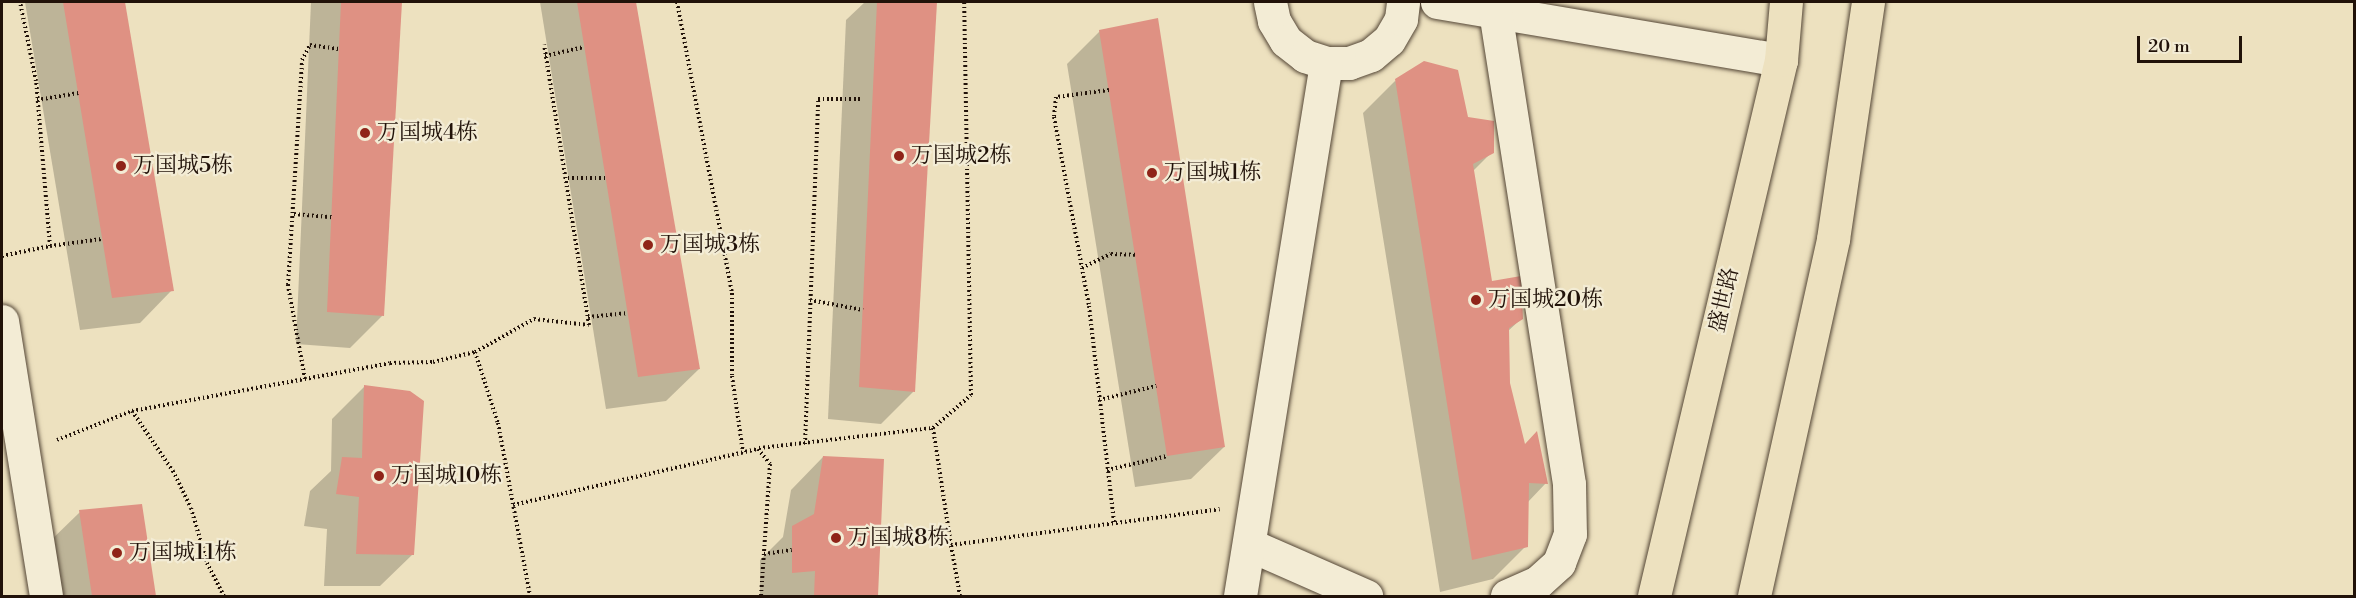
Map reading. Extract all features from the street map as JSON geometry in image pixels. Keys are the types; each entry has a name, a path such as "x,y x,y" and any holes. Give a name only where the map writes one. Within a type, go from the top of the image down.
{"main road":[{"name":"盛世路","path":"1654,597 1781,60 1786,2"},
{"path":"1754,597 1833,239 1868,2"}],"street":[{"path":"1270,2 1274,21 1286,41 1305,56 1326,63 1350,63 1371,55 1389,39 1401,19 1403,2"},
{"path":"1437,2 1781,60"},
{"path":"1495,11 1569,494 1570,534 1559,562 1538,582 1507,597"},
{"path":"1240,597 1257,504 1326,63"},
{"path":"2,321 46,597"},
{"path":"1250,545 1366,597"}],"path":[{"path":"20,2 37,100 50,246"},
{"path":"677,2 732,293 732,376 743,452"},
{"path":"513,505 758,448 933,428 970,395 964,2"},
{"path":"305,379 288,285 302,60 310,45 339,49"},
{"path":"24,453 132,411 390,363 434,362 475,352 534,319 589,325 568,178 544,45"},
{"path":"545,56 584,47"},
{"path":"1109,90 1056,97 1054,117 1082,268 1114,523"},
{"path":"37,100 78,93"},
{"path":"805,444 818,99 862,99"},
{"path":"568,178 606,178"},
{"path":"294,214 332,217"},
{"path":"2,256 50,246 102,239"},
{"path":"1082,268 1111,255 1135,255"},
{"path":"810,300 863,310"},
{"path":"588,317 628,313"},
{"path":"475,352 498,423 530,597"},
{"path":"1099,400 1156,386"},
{"path":"132,411 178,480 191,508 207,563 224,597"},
{"path":"933,428 960,597"},
{"path":"758,448 770,464 761,597"},
{"path":"1107,470 1167,456"},
{"path":"951,545 1257,504"},
{"path":"764,554 792,550"}],"building":[{"name":"万国城5栋","path":"63,2 125,2 174,291 112,298"},
{"name":"万国城4栋","path":"341,2 402,2 384,316 327,312"},
{"name":"万国城3栋","path":"577,2 636,2 700,369 638,377"},
{"name":"万国城2栋","path":"877,2 937,2 915,392 859,387"},
{"name":"万国城1栋","path":"1158,18 1225,447 1167,456 1099,30"},
{"name":"万国城20栋","path":"1424,61 1458,70 1468,117 1494,121 1494,153 1473,164 1492,281 1521,276 1523,319 1509,328 1510,383 1525,444 1537,431 1548,484 1529,483 1528,547 1472,560 1395,79"},
{"name":"万国城10栋","path":"364,385 410,391 424,401 414,555 356,554 359,497 336,494 342,457 362,458"},
{"name":"万国城8栋","path":"823,456 884,459 878,596 814,596 815,571 792,573 792,526 814,514"},
{"name":"万国城11栋","path":"142,504 156,596 92,596 79,510"}],"place":[{"name":"万国城4栋","path":"365,133"},
{"name":"万国城2栋","path":"899,156"},
{"name":"万国城5栋","path":"121,166"},
{"name":"万国城1栋","path":"1152,173"},
{"name":"万国城3栋","path":"648,245"},
{"name":"万国城20栋","path":"1476,300"},
{"name":"万国城10栋","path":"379,476"},
{"name":"万国城8栋","path":"836,538"},
{"name":"万国城11栋","path":"117,553"}]}
